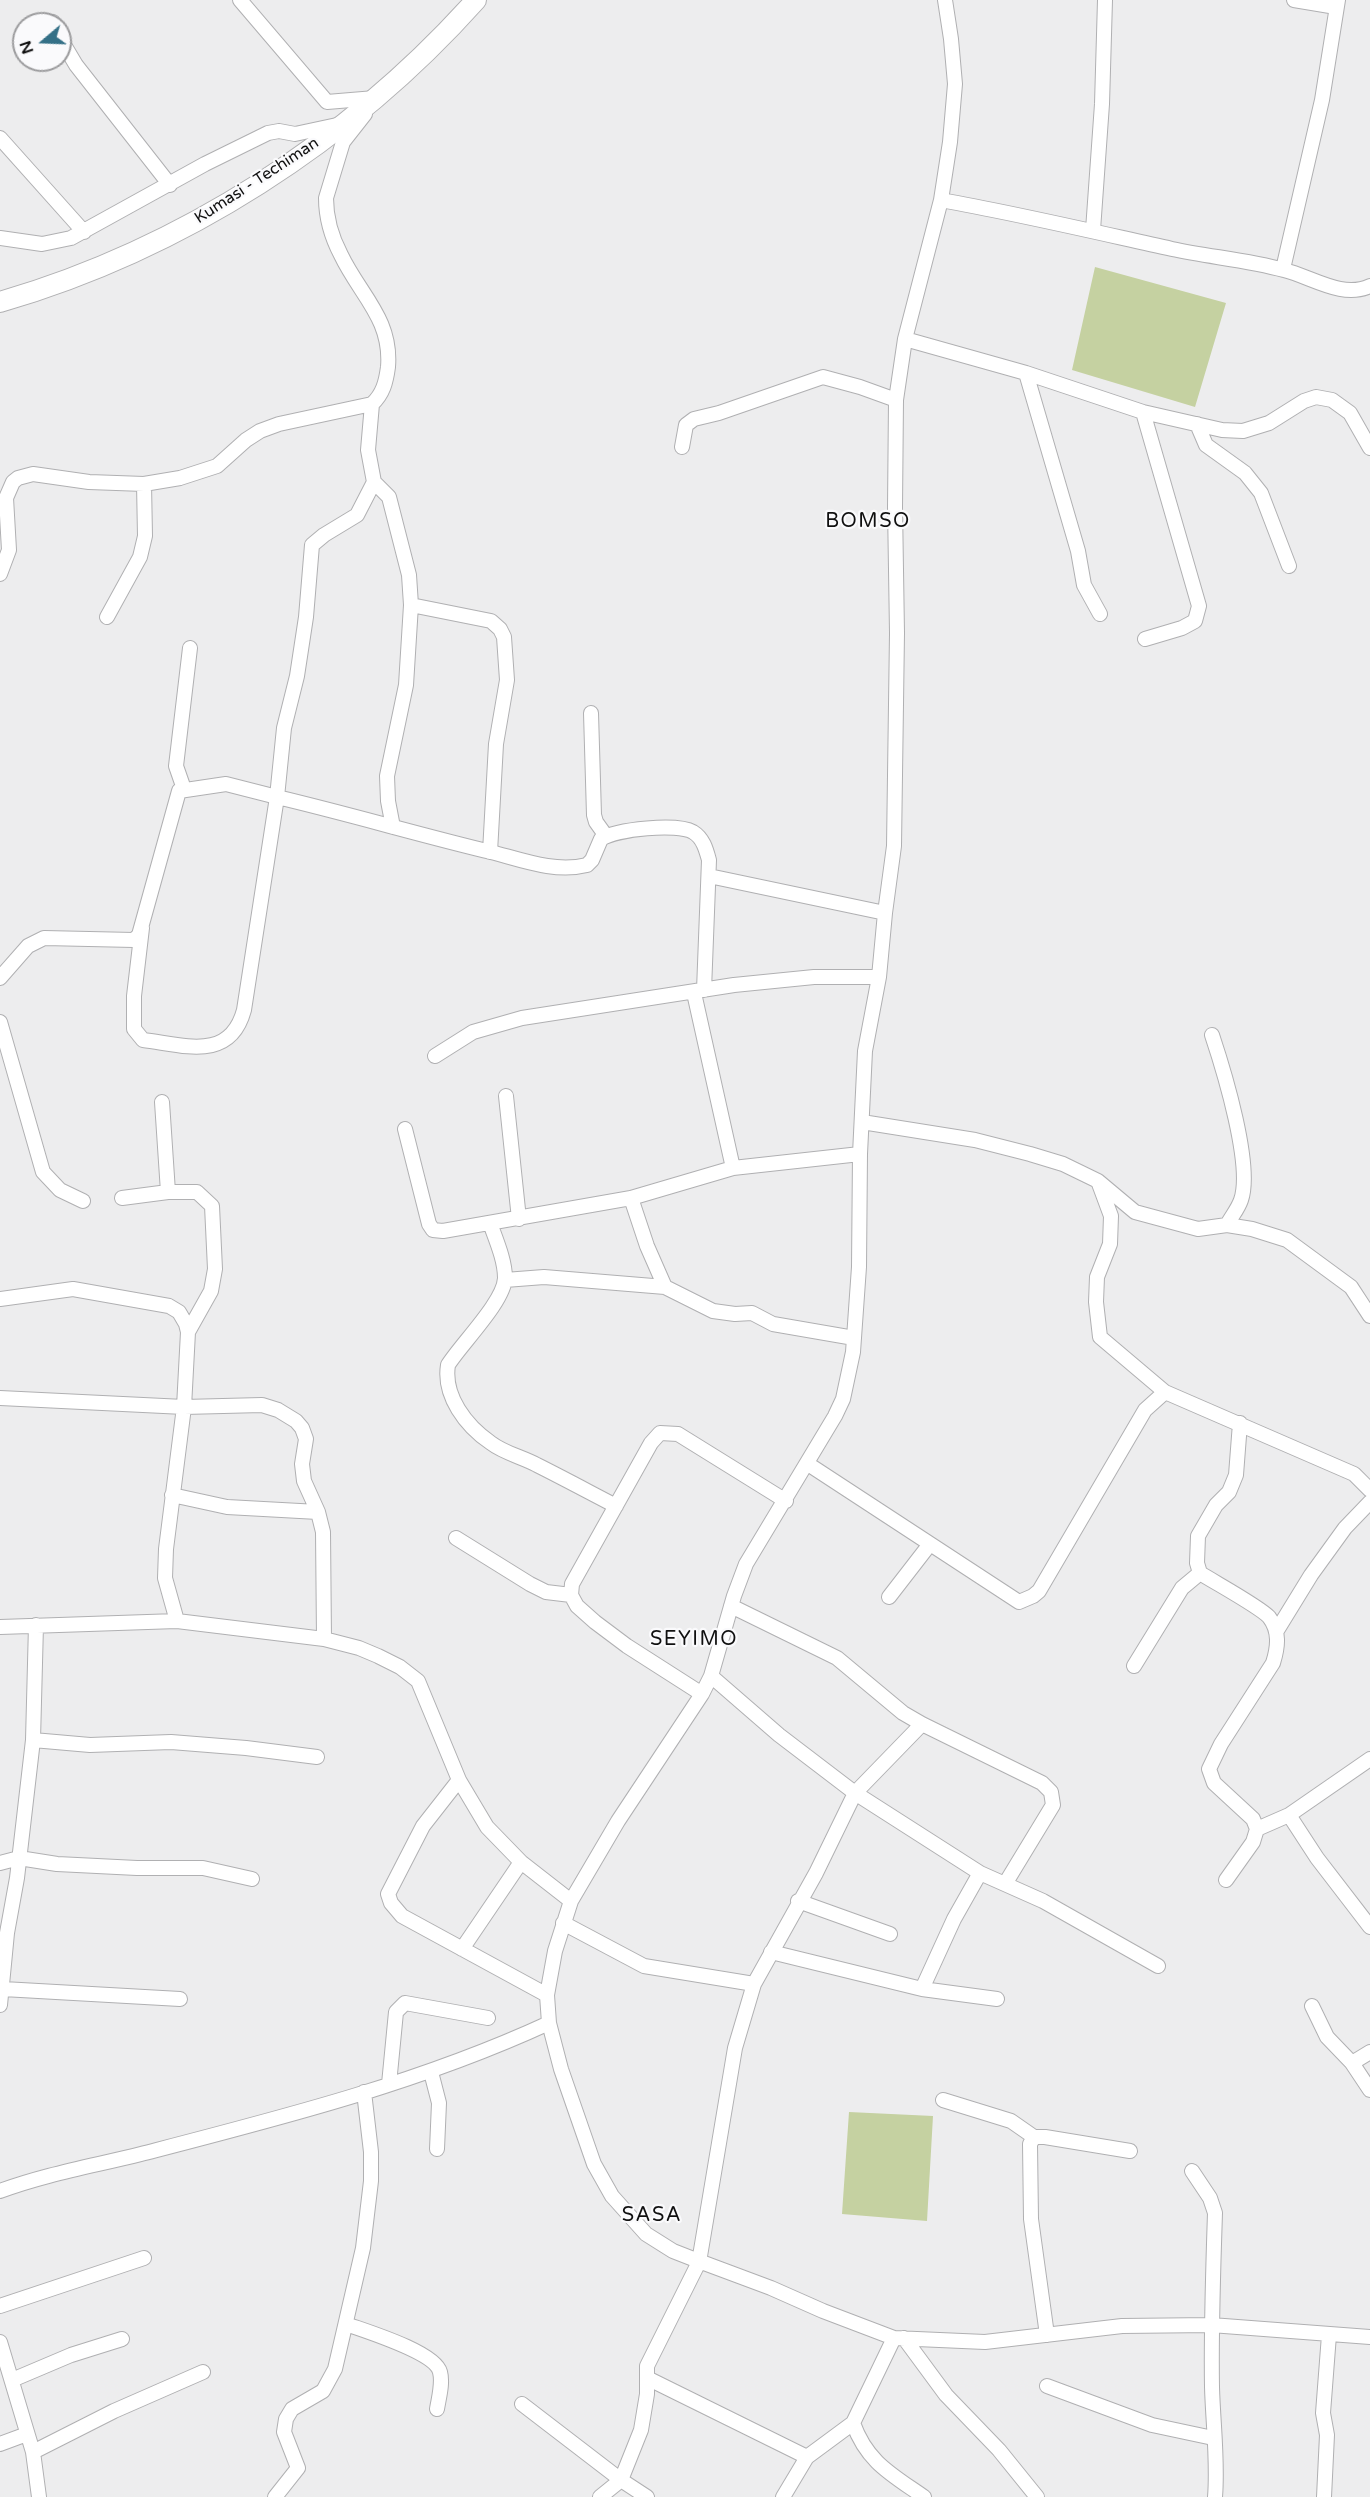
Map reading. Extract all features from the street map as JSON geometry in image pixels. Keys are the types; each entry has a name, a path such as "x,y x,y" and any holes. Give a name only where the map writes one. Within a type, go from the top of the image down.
{"highway":[{"name":"Kumasi - Techiman","path":"0,302 90,271 198,220 278,171 343,124 440,39 476,0"}],"street":[{"path":"240,0 327,102 380,92"},
{"path":"945,0 955,84 950,142 941,200 905,339 896,400 894,846 879,977 865,1051 860,1154 859,1267 854,1338 843,1399 836,1416 808,1464 746,1564 711,1676 702,1694 618,1821 571,1901 563,1923 548,1995 549,2023 561,2069 594,2164 612,2196 646,2234 673,2251 771,2288 823,2311 899,2338 985,2342 1122,2326 1211,2325 1370,2337"},
{"path":"1093,230 1102,104 1106,0"},
{"path":"1283,269 1322,100 1337,4 1294,0"},
{"path":"72,58 170,185"},
{"path":"0,574 9,550 6,498 13,482 18,478 33,474 89,482 144,484 180,478 217,466 246,440 260,431 279,424 372,404 379,398 387,378 386,333 375,310 341,256 331,231 326,198 343,142 380,92"},
{"path":"0,238 42,244 71,238 214,159 268,133 279,131 295,134 343,124"},
{"path":"0,138 84,232"},
{"path":"941,200 1093,230 1173,249 1283,269 1346,292 1358,291 1370,286"},
{"path":"905,339 1026,373 1143,412 1222,430 1243,431 1269,423 1304,401 1316,397 1332,400 1350,413 1370,447"},
{"path":"1026,373 1078,551 1084,585 1100,614"},
{"path":"682,447 686,425 694,419 719,413 823,377 896,400"},
{"path":"372,404 368,450 374,483 389,497 409,575 411,605 406,685 387,776 388,801 393,827"},
{"path":"1143,412 1198,606 1195,621 1182,628 1145,639"},
{"path":"1197,424 1206,445 1245,473 1261,493 1289,566"},
{"path":"374,483 357,515 312,545 306,617 297,676 284,728 277,797 240,1024 229,1039 209,1048 143,1040 134,1029 134,996 142,928 177,795 184,789 226,784 277,797 490,852 552,866 581,867 587,865 592,860 601,839 606,836 640,829 684,829 692,832 706,848 709,876 699,991 734,1168"},
{"path":"107,617 140,556 145,537 144,484"},
{"path":"411,605 491,621 500,629 504,637 507,648 507,680 496,744 490,852"},
{"path":"184,789 176,766 190,648"},
{"path":"591,713 594,815 606,836"},
{"path":"709,876 885,913"},
{"path":"0,978 28,946 44,938 134,940 142,928"},
{"path":"435,1056 473,1032 522,1018 699,991 814,978 879,977"},
{"path":"0,1022 43,1172 60,1190 83,1201"},
{"path":"1212,1035 1232,1096 1242,1163 1242,1199 1227,1225"},
{"path":"506,1096 519,1219"},
{"path":"162,1102 168,1192"},
{"path":"862,1122 975,1140 1063,1164 1098,1181 1135,1212 1198,1229 1227,1225 1252,1229 1287,1240 1352,1287 1370,1316"},
{"path":"405,1129 429,1224 433,1230 443,1232 632,1198 734,1168 860,1154"},
{"path":"1098,1181 1111,1216 1110,1244 1096,1277 1100,1337 1165,1392 1354,1474 1370,1490"},
{"path":"122,1198 168,1192 197,1192 212,1206 215,1269 211,1291 188,1332"},
{"path":"632,1198 647,1246 665,1287"},
{"path":"490,1223 503,1262 505,1280 494,1304 448,1365 449,1386 458,1409 492,1444 616,1506"},
{"path":"505,1280 544,1277 665,1287 713,1311 735,1314 752,1313 773,1324 854,1338"},
{"path":"0,1299 73,1289 103,1293 169,1306 179,1312 186,1324 188,1332 184,1407 172,1495 165,1578 177,1621"},
{"path":"808,1464 1012,1600 1019,1602 1034,1596 1145,1410 1165,1392"},
{"path":"0,1398 184,1407 262,1405 278,1410 296,1421 302,1428 306,1439 302,1464 304,1481 318,1512 323,1532 324,1639"},
{"path":"1226,1880 1253,1842 1257,1829 1253,1819 1214,1784 1209,1768 1221,1744 1273,1663 1278,1647 1276,1632 1268,1616 1200,1573 1197,1563 1198,1536 1216,1505 1229,1492 1236,1475 1240,1423"},
{"path":"702,1694 595,1622 577,1606 572,1595 572,1584 655,1437 660,1433 678,1434 786,1501"},
{"path":"172,1495 227,1507 318,1512"},
{"path":"1276,1632 1311,1575 1345,1528 1370,1502"},
{"path":"456,1538 546,1592 572,1595"},
{"path":"888,1597 930,1544"},
{"path":"1134,1666 1182,1588 1200,1573"},
{"path":"731,1606 837,1658 903,1713 1042,1784 1051,1791 1053,1805 1005,1884"},
{"path":"0,1627 177,1621 324,1639 359,1648 378,1656 400,1667 418,1682 459,1780 487,1827 521,1862 571,1901"},
{"path":"0,2005 7,1933 19,1858 33,1740 36,1625"},
{"path":"711,1676 778,1735 855,1793 980,1873 1043,1901 1158,1966"},
{"path":"600,2497 621,2480 641,2430 647,2366 699,2262 735,2048 754,1984 798,1901 816,1873 855,1793 922,1724"},
{"path":"33,1740 90,1745 171,1742 316,1757"},
{"path":"1257,1829 1289,1815 1370,1759"},
{"path":"459,1780 423,1826 388,1894 391,1903 402,1916 548,1995"},
{"path":"1289,1815 1317,1858 1370,1927"},
{"path":"0,1863 19,1858 57,1864 137,1868 203,1868 252,1879"},
{"path":"462,1949 521,1862"},
{"path":"922,1989 954,1919 980,1873"},
{"path":"798,1901 890,1934"},
{"path":"563,1923 644,1966 754,1984"},
{"path":"771,1952 922,1989 997,1999"},
{"path":"3,1989 180,1999"},
{"path":"389,2084 396,2012 405,2003 488,2018"},
{"path":"1312,2006 1327,2037 1352,2063 1370,2090"},
{"path":"0,2191 58,2172 139,2155 295,2114 431,2072 549,2023"},
{"path":"1352,2063 1370,2052"},
{"path":"431,2072 439,2103 438,2149"},
{"path":"274,2497 298,2468 284,2432 286,2419 292,2409 323,2391 336,2369 363,2248 371,2181 371,2151 364,2092"},
{"path":"943,2100 1011,2121 1034,2136 1130,2151"},
{"path":"1034,2136 1030,2144 1031,2219 1047,2335"},
{"path":"1192,2171 1210,2198 1215,2213 1211,2325 1213,2438 1218,2469 1215,2497"},
{"path":"0,2306 144,2258"},
{"path":"346,2324 401,2344 433,2361 440,2370 441,2391 437,2409"},
{"path":"1324,2497 1327,2435 1323,2413 1329,2335"},
{"path":"783,2497 807,2457 853,2423 899,2338"},
{"path":"899,2338 946,2396 999,2450 1037,2497"},
{"path":"12,2380 71,2355 122,2339"},
{"path":"0,2342 3,2367 12,2380 33,2452 39,2497"},
{"path":"33,2452 114,2411 203,2372"},
{"path":"647,2378 807,2457"},
{"path":"1047,2386 1152,2425 1213,2438"},
{"path":"522,2404 621,2480 647,2497"},
{"path":"853,2423 866,2452 885,2470 924,2497"},
{"path":"0,2444 27,2434"}],"green space":[{"path":"1095,267 1226,303 1195,407 1072,370"},
{"path":"849,2112 933,2116 927,2221 842,2214"}],"district":[{"name":"BOMSO","path":"868,522"},
{"name":"SEYIMO","path":"694,1640"},
{"name":"SASA","path":"652,2216"}]}
